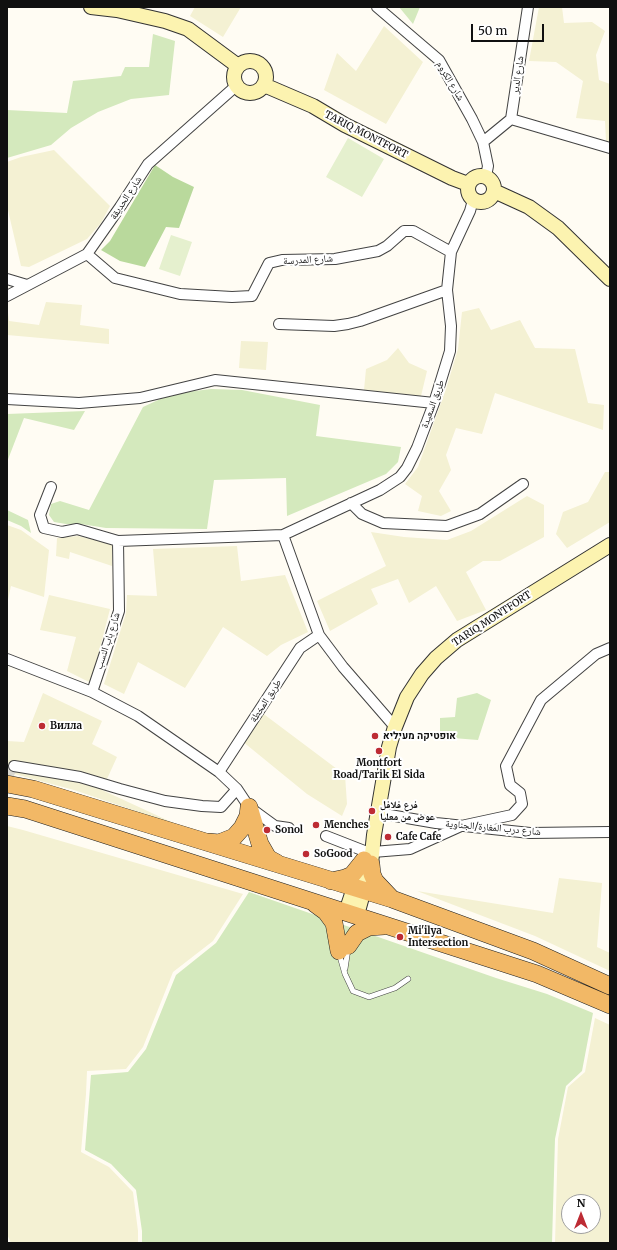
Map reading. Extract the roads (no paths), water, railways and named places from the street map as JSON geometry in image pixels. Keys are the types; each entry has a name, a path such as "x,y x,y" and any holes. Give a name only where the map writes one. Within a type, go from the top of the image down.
{"highway":[{"path":"7,784 33,789 392,900 533,951 610,986"},
{"path":"7,806 25,809 308,899 351,919 390,927 537,974 610,1005"},
{"path":"203,842 218,843 234,837 242,828 248,816 250,807"},
{"path":"250,807 260,844 268,858 288,868"},
{"path":"331,881 352,875 369,857"},
{"path":"369,857 372,874 375,881 392,900"},
{"path":"308,899 326,912 334,923 344,948 357,933 369,927 380,925 390,927"}],"main road":[{"path":"91,7 117,10 188,28 238,66"},
{"path":"247,62 257,63 261,66 266,75 264,85 261,89 251,94 240,90 236,86 234,76 238,66 247,62"},
{"name":"TARIQ MONTFORT","path":"264,85 313,106 345,125 452,178 468,184"},
{"path":"482,175 486,176 493,182 493,195 486,201 482,202 473,200 468,193 468,184 474,177 482,175"},
{"path":"494,191 529,206 558,228 610,279"},
{"name":"TARIQ MONTFORT","path":"351,919 358,889 369,857 374,836 389,747 407,698 422,674 436,658 457,640 610,545"}],"street":[{"name":"شارع الكروم","path":"377,7 439,60 483,142 488,166 486,176"},
{"name":"شارع الدير","path":"511,120 528,7"},
{"name":"شارع الحديقة","path":"7,296 87,254 148,164 236,86"},
{"path":"483,142 511,120 610,148"},
{"name":"طريق السعيدة","path":"52,487 40,515 44,528 62,532 77,529 118,541 283,535 380,490 400,477 407,468 417,448 434,403 450,351 451,326 448,290 451,252 470,211 473,200"},
{"name":"شارع المدرسة","path":"87,254 115,278 180,294 232,297 252,296 269,263 282,260 335,259 378,251 387,246 404,231 413,231 451,252"},
{"path":"7,279 27,285"},
{"path":"279,324 334,326 360,322 448,290"},
{"path":"7,399 79,403 140,398 215,380 434,403"},
{"path":"351,503 362,514 383,523 448,526 480,514 523,484"},
{"path":"283,535 319,635 395,728"},
{"name":"شارع باب النسب","path":"92,692 119,611 118,541"},
{"name":"طريق المخطة","path":"219,772 300,648 319,635"},
{"path":"326,836 369,857 410,849 461,826 512,815 522,804 520,793 510,784 506,766 540,700 596,654 610,648"},
{"path":"7,659 92,692 138,716 219,772 237,789 250,807 275,826 289,828"},
{"path":"14,766 80,777 165,801 202,806 221,807 237,789"},
{"name":"شارع درب المغارة/الجناوية","path":"378,813 436,823 530,833 610,832"}],"lane":[{"path":"344,972 344,948 351,919"},
{"path":"342,928 344,972 353,991 369,997 395,988 408,979"}],"tunnel":[{"path":"7,777 14,766"}],"place":[{"name":"Вилла","path":"42,726"},
{"name":"אופטיקה מעיליא","path":"375,736"},
{"name":"Montfort Road/Tarik El Sida","path":"379,751"},
{"name":"فرع فلافل عوض من معليا","path":"372,811"},
{"name":"Menches","path":"316,825"},
{"name":"Sonol","path":"267,830"},
{"name":"Cafe Cafe","path":"388,837"},
{"name":"SoGood","path":"306,854"},
{"name":"Mi'ilya Intersection","path":"400,937"}]}
